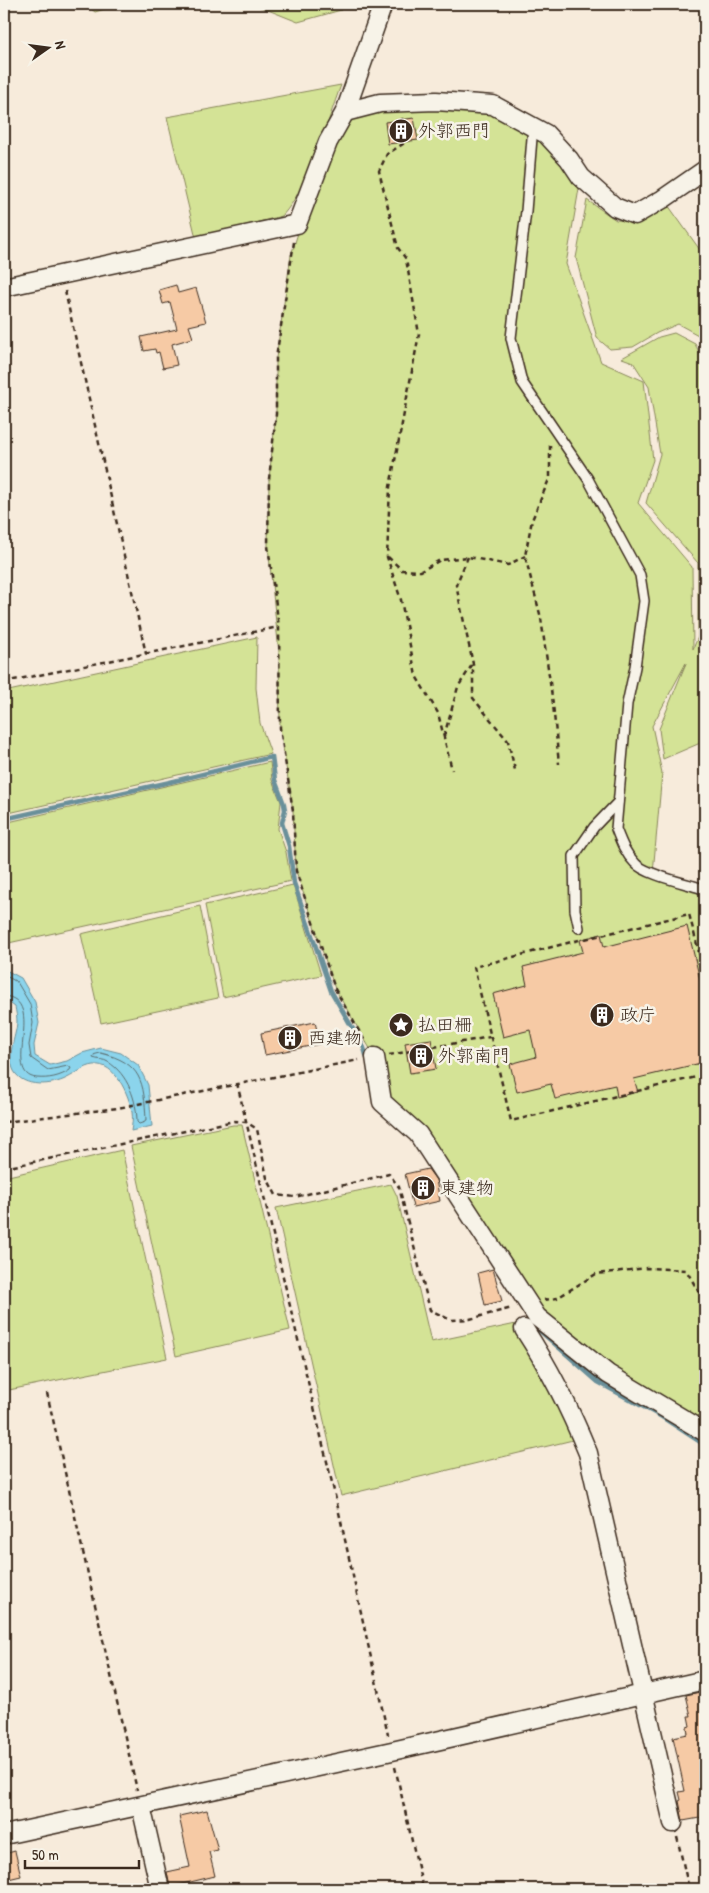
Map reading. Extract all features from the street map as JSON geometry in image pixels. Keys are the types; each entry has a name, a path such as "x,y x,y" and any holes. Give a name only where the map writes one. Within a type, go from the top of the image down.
{"street":[{"path":"4,287 297,224 328,142 345,112 383,4"},
{"path":"345,112 380,103 443,101 493,104 546,134 569,159 581,177 615,207 636,215 705,170"},
{"path":"375,1057 382,1102 418,1134 538,1316 608,1374 705,1432"},
{"path":"524,1329 546,1363 588,1453 673,1823"},
{"path":"4,1836 392,1752 705,1680"},
{"path":"141,1806 160,1889"}],"lane":[{"path":"534,126 511,338 522,382 588,479 640,576 644,601 635,667 627,704 616,829 622,847 636,865 705,891"},
{"path":"579,928 575,910 574,856 594,827 618,802"}],"path":[{"path":"400,102 406,142 387,154 379,171 398,248 406,259 419,334 390,487 387,557 401,600 416,676 438,713 452,770"},
{"path":"297,224 276,358 276,414 269,479 268,546 279,627 280,728 293,811 296,871 312,925 335,989 375,1057"},
{"path":"62,275 146,654"},
{"path":"550,444 550,477 532,520 525,556 541,618 559,764"},
{"path":"387,557 402,570 421,570 440,560 468,557 508,565 525,556"},
{"path":"468,557 456,585 473,664 473,698 508,741 515,770"},
{"path":"4,682 279,627"},
{"path":"444,738 458,687 473,664"},
{"path":"705,975 689,914 474,967 511,1121 705,1075"},
{"path":"4,1122 118,1108 160,1098 490,1037"},
{"path":"237,1084 338,1508 423,1889"},
{"path":"4,1168 234,1121 246,1122 257,1129 267,1178 276,1195 295,1197 389,1174 399,1187 430,1310 451,1320 470,1319 510,1308"},
{"path":"529,1304 557,1298 596,1274 647,1268 686,1270 700,1294 705,1326"},
{"path":"47,1393 141,1806"},
{"path":"673,1823 689,1889"}],"green space":[{"path":"85,4 120,4 95,12"},
{"path":"253,4 345,4 341,10 298,22"},
{"path":"341,85 309,171 292,203 282,216 196,238 167,117"},
{"path":"457,101 533,126 581,177 566,264 601,362 644,381 653,460 638,503 692,567 693,649 698,637 698,563 646,503 660,454 649,387 633,362 622,358 659,337 674,333 695,344 705,364 705,741 663,759 659,729 686,663 652,726 662,773 653,873 705,891 705,1432 537,1317 418,1134 382,1102 375,1057 335,989 296,871 293,811 280,728 279,652 268,546 269,479 276,414 276,358 291,255 314,183 345,112"},
{"path":"587,200 616,220 632,221 668,205 705,257 705,347 700,336 678,324 657,333 633,347 610,349 597,338 576,258"},
{"path":"257,637 256,688 260,723 271,754 4,814 4,692"},
{"path":"270,762 272,780 281,802 278,829 286,852 291,881 4,944 4,823"},
{"path":"293,885 321,975 223,997 205,905"},
{"path":"200,906 218,998 101,1023 81,934"},
{"path":"233,1125 242,1125 290,1330 176,1356 131,1146"},
{"path":"122,1150 167,1358 4,1391 4,1177"},
{"path":"391,1184 397,1196 431,1342 516,1324 577,1439 341,1496 276,1208"}],"water":[{"path":"4,969 21,978 35,1002 39,1023 34,1045 35,1056 50,1065 67,1061 82,1053 101,1048 121,1053 138,1065 148,1085 152,1126 131,1131 132,1112 128,1097 120,1081 102,1065 83,1068 54,1083 31,1083 18,1077 14,1071 11,1059 17,1016 15,1007 4,999"}],"building":[{"name":"外郭西門","path":"414,118 418,140 388,144 385,122"},
{"path":"176,285 178,293 196,288 206,322 189,326 193,338 172,344 177,365 163,368 159,352 156,353 155,349 144,351 141,337 177,329 170,302 163,304 159,290"},
{"name":"政庁","path":"687,926 705,1000 705,1062 634,1079 638,1092 617,1097 615,1085 555,1099 551,1084 517,1092 510,1064 536,1057 530,1030 503,1037 493,994 527,985 523,967 583,952 580,940 601,934 604,947"},
{"name":"西建物","path":"315,1022 320,1044 265,1055 261,1033"},
{"name":"外郭南門","path":"431,1039 436,1069 410,1073 405,1043"},
{"name":"東建物","path":"428,1169 436,1180 440,1201 413,1207 405,1174"},
{"path":"493,1269 502,1301 485,1305 478,1273"},
{"path":"705,1691 705,1817 683,1821 679,1792 685,1791 673,1737 688,1734 687,1727 690,1726 688,1716 691,1716 686,1695"},
{"path":"207,1810 218,1850 209,1852 215,1876 170,1887 167,1872 190,1867 179,1816"},
{"path":"15,1851 21,1876 4,1880 4,1854"}],"waterway":[{"path":"4,819 272,757 275,780 284,804 285,810 282,823 289,846 294,883 331,991 364,1048 368,1062"},
{"path":"531,1323 598,1382 662,1417 705,1445"}],"place":[{"name":"外郭西門","path":"401,131"},
{"name":"政庁","path":"602,1015"},
{"name":"払田柵","path":"401,1025"},
{"name":"西建物","path":"290,1038"},
{"name":"外郭南門","path":"421,1056"},
{"name":"東建物","path":"423,1188"}]}
